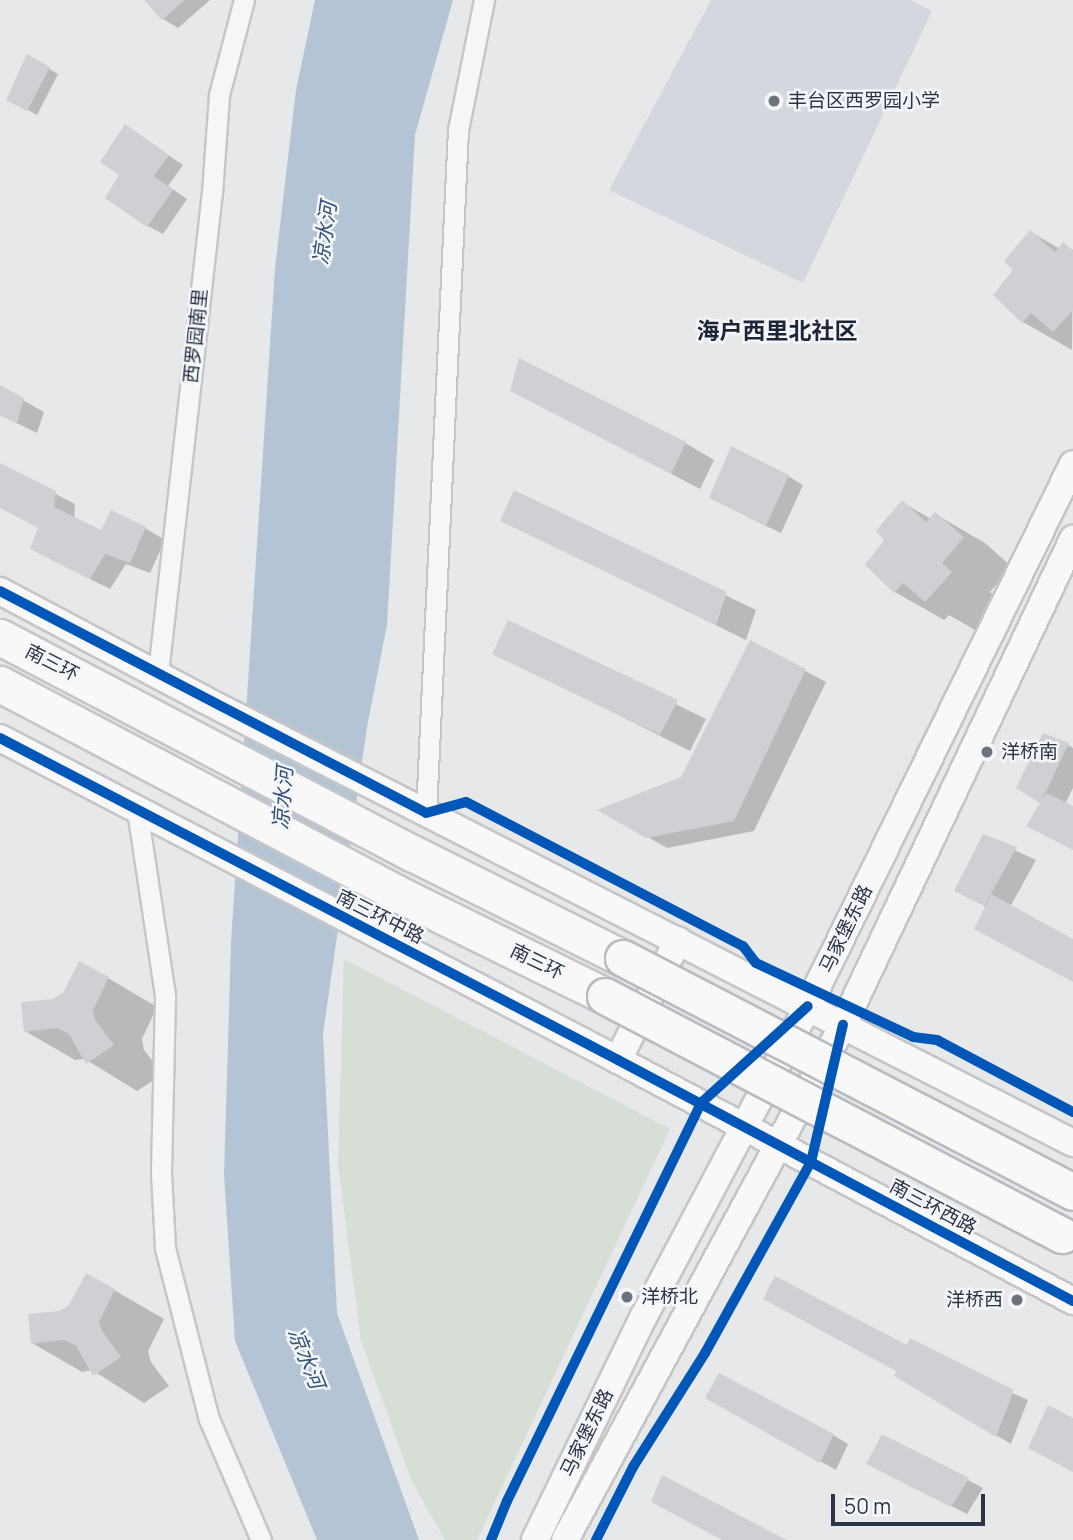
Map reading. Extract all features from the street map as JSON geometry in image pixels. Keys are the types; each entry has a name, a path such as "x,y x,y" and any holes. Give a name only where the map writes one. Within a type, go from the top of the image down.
{"highway":[{"name":"南三环","path":"0,637 414,854 623,958 1073,1192"},
{"name":"南三环","path":"0,684 396,892 604,996 1068,1237"}],"street":[{"name":"西罗园南里","path":"158,673 212,193 219,95 244,0"},
{"path":"426,813 458,130 485,0"},
{"name":"马家堡东路","path":"535,1540 644,1316 808,1006 1073,464"},
{"name":"马家堡东路","path":"565,1540 843,1025 1073,539"},
{"path":"0,591 203,699 1073,1143"},
{"name":"南三环中路","path":"0,738 744,1127"},
{"path":"137,810 166,996 161,1173 165,1248 209,1419 261,1540"},
{"path":"618,1060 678,940"},
{"name":"南三环西路","path":"744,1127 1073,1301"}],"shaded area":[{"name":"丰台区西罗园小学","path":"711,0 911,0 932,11 803,283 609,190"},
{"path":"344,959 670,1129 477,1540 445,1540 412,1482 361,1341 338,1164"}],"water":[{"name":"凉水河","path":"315,0 453,0 415,135 387,625 367,727 323,1034 337,1313 419,1540 317,1540 235,1341 224,1175 231,943 275,268 296,90"}],"building":[{"path":"144,0 185,0 162,20"},
{"path":"27,54 50,67 27,111 6,100"},
{"path":"125,124 169,155 154,176 173,190 147,227 105,198 119,175 100,162"},
{"path":"1030,230 1055,252 1063,242 1073,251 1073,310 1053,332 1031,313 1022,323 993,295 1013,270 1004,261"},
{"path":"519,358 686,442 671,474 510,391"},
{"path":"0,385 24,398 17,423 0,415"},
{"path":"731,446 789,475 766,526 709,498"},
{"path":"0,463 56,491 54,507 101,530 111,510 146,527 130,563 105,554 90,579 30,549 38,528 0,508"},
{"path":"514,490 727,592 716,625 500,521"},
{"path":"902,500 926,522 935,512 964,537 942,563 952,572 925,602 903,583 894,593 865,565 884,540 876,531"},
{"path":"508,620 678,700 660,735 492,654"},
{"path":"750,640 806,669 734,821 646,838 597,810 681,777"},
{"path":"1043,733 1069,743 1042,800 1047,793 1073,806 1073,850 1026,826 1040,803 1016,788"},
{"path":"983,834 1017,847 984,906 954,891"},
{"path":"991,894 1073,939 1073,982 974,929"},
{"path":"79,961 109,977 93,1010 95,1020 114,1045 86,1064 69,1034 57,1028 24,1032 21,1002 52,999 63,993"},
{"path":"86,1273 115,1289 99,1322 102,1331 121,1357 93,1376 76,1346 64,1340 31,1344 28,1314 59,1311 69,1305"},
{"path":"775,1276 907,1345 910,1338 1014,1390 996,1437 894,1376 896,1371 763,1299"},
{"path":"719,1373 834,1434 820,1463 705,1398"},
{"path":"1048,1405 1073,1418 1073,1472 1028,1448"},
{"path":"882,1434 969,1478 951,1507 866,1464"},
{"path":"662,1475 787,1540 722,1540 651,1502"}],"cycle path":[{"path":"0,591 426,813 466,802 743,946 756,963 913,1037 937,1040 1073,1112"},
{"path":"0,738 1073,1301"},
{"path":"491,1540 507,1501 701,1103 808,1006"},
{"path":"596,1540 633,1467 705,1353 811,1162 843,1025"}],"place":[{"name":"丰台区西罗园小学","path":"774,101"},
{"name":"洋桥南","path":"987,752"},
{"name":"洋桥北","path":"627,1297"},
{"name":"洋桥西","path":"1017,1300"}],"district":[{"name":"海户西里北社区","path":"777,330"}]}
